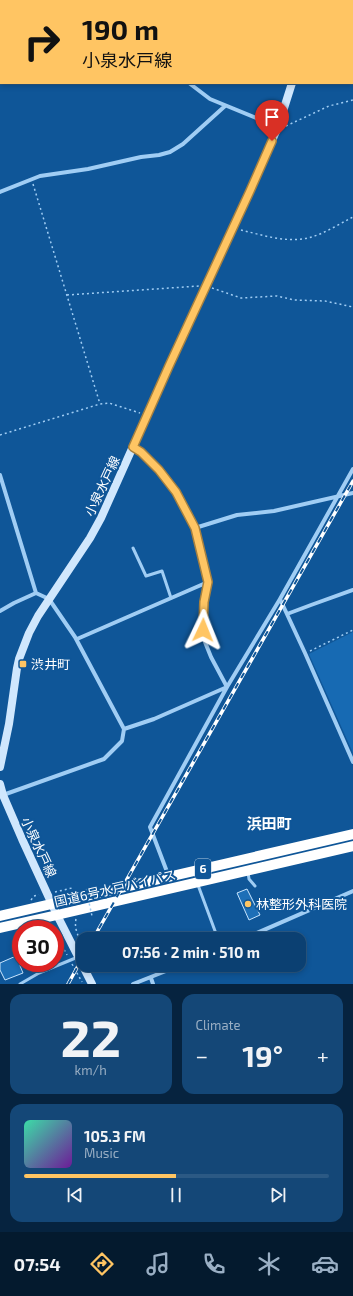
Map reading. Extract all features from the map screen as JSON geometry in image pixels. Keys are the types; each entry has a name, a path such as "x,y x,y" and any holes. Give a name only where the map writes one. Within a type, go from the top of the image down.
{"highway":[{"name":"国道6号水戸バイパス","path":"0,916 353,834"},
{"name":"国道6号水戸バイパス","path":"0,928 353,846"}],"main road":[{"name":"小泉水戸線","path":"0,767 9,724 19,659 29,632 90,538 101,518 278,127 292,84"},
{"name":"小泉水戸線","path":"0,784 2,795 76,953"},
{"name":"小泉水戸線","path":"86,972 92,984"}],"street":[{"path":"190,84 210,98 225,106 278,127"},
{"path":"0,192 40,176 88,169 141,156 160,155 170,152 183,144 225,106"},
{"path":"133,447 141,452 163,475 176,492 195,528 208,582 203,616 205,642 227,687"},
{"path":"169,877 150,827 227,687 280,599 353,469"},
{"path":"0,476 36,593 49,599 76,639 124,730 122,741 104,759 2,795"},
{"path":"195,528 237,515 274,511 353,493"},
{"path":"76,639 208,582"},
{"path":"287,614 353,590"},
{"path":"0,611 36,593"},
{"path":"280,599 353,762"},
{"path":"124,730 154,719 227,687"},
{"path":"259,932 353,891"},
{"path":"134,984 164,972"},
{"path":"150,978 153,984"}],"lane":[{"path":"133,548 146,576 162,571 171,598"},
{"path":"247,871 249,879 255,886"},
{"path":"197,882 215,932"},
{"path":"20,984 39,973 76,958"}],"path":[{"path":"278,127 284,127 329,106 353,100"},
{"path":"32,179 100,404"},
{"path":"233,228 272,238 307,238 317,235 353,217"},
{"path":"67,295 180,286 206,286 241,298 277,296 294,300 325,301 353,307"},
{"path":"0,435 100,404 108,403 147,415"},
{"path":"305,653 353,630"},
{"path":"27,902 34,896 72,888"},
{"path":"86,888 92,916"},
{"path":"76,920 76,932"}],"shaded area":[{"path":"353,632 353,753 309,654"}],"building":[{"name":"林整形外科医院","path":"247,889 260,915 249,920 237,893"},
{"path":"12,958 12,972 23,973 5,980 0,970 0,963"}],"railway":[{"path":"97,932 353,481"},
{"path":"68,984 76,970"}],"place":[{"name":"渋井町","path":"23,664"},
{"name":"林整形外科医院","path":"248,904"}],"district":[{"name":"浜田町","path":"269,824"}],"route":[{"path":"203,630 204,602 208,582 195,528 176,492 159,470 141,452 133,447 272,141"}]}
